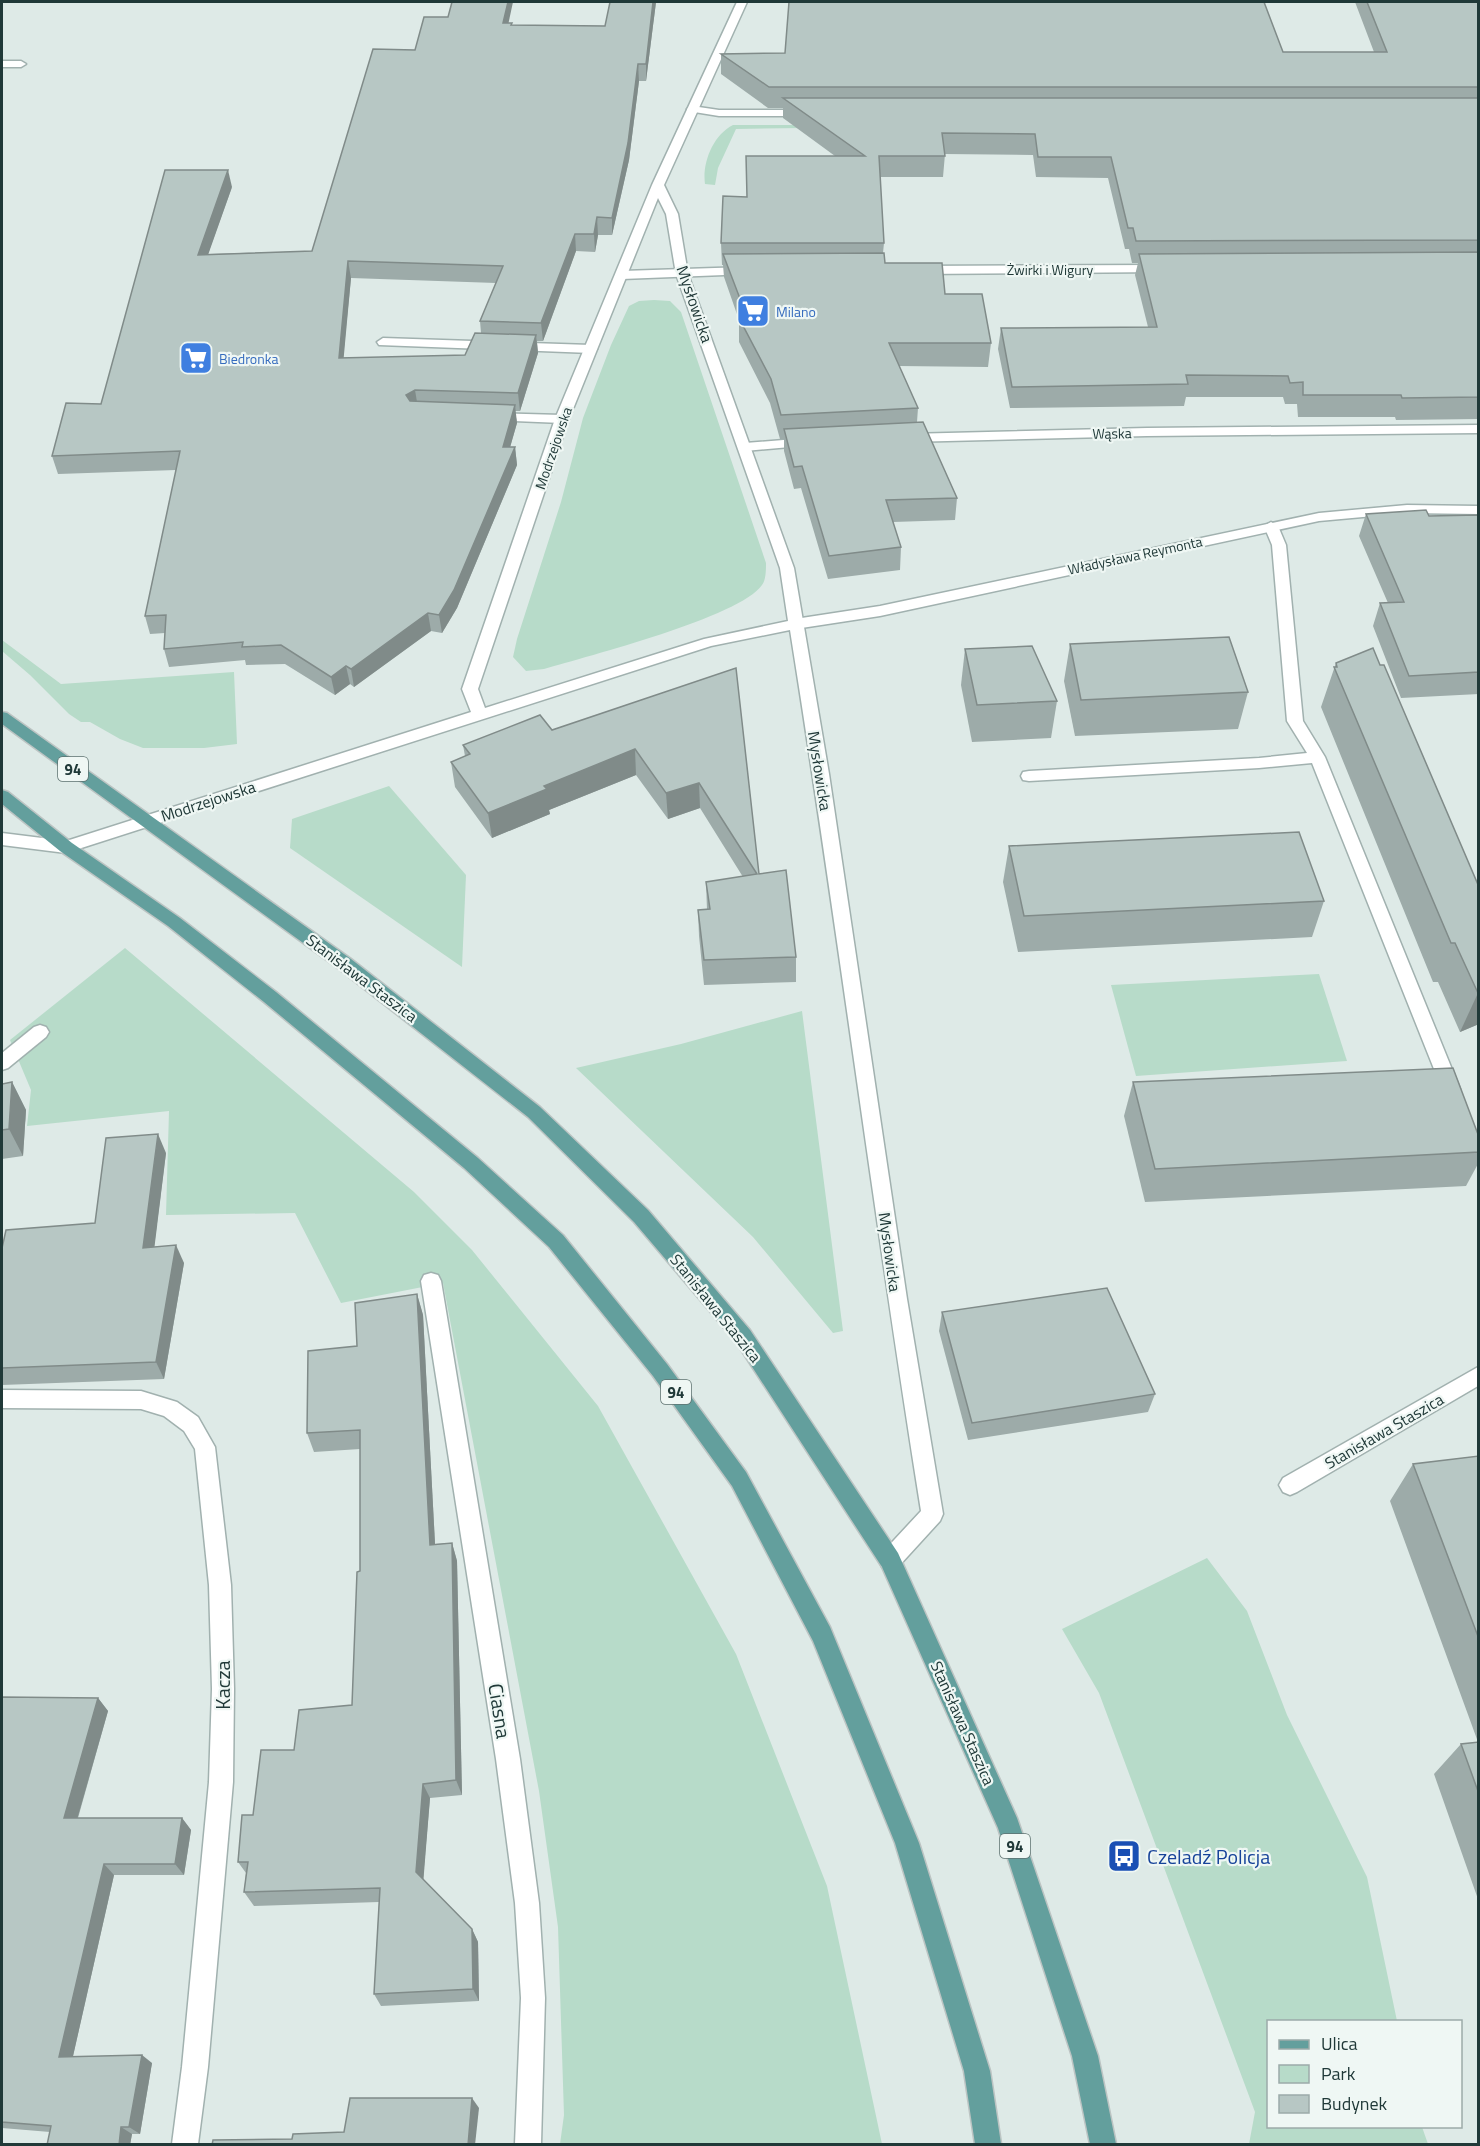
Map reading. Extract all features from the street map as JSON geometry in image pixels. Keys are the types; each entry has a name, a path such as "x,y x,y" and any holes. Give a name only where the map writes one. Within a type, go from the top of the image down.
{"main road":[{"name":"Stanisława Staszica","path":"2,717 345,964 534,1112 641,1216 743,1336 890,1560 1009,1826 1085,2056 1103,2145"},
{"name":"94","path":"2,796 66,847 174,922 270,997 471,1163 556,1241 660,1370 739,1479 822,1635 907,1843 977,2071 988,2145"}],"street":[{"path":"658,185 742,2"},
{"path":"2,64 21,64"},
{"path":"692,110 719,113 826,113"},
{"name":"Mysłowicka","path":"658,185 672,214 682,274 787,568 821,774 897,1299 932,1515 890,1560"},
{"name":"Modrzejowska","path":"480,715 470,689 562,419 658,185"},
{"name":"Żwirki i Wigury","path":"901,270 1174,268"},
{"path":"622,275 758,271"},
{"path":"383,342 591,349"},
{"path":"474,416 562,419"},
{"name":"Wąska","path":"889,438 1147,432 1479,429"},
{"path":"745,447 823,441"},
{"name":"Władysława Reymonta","path":"795,624 891,609 1270,526 1362,512 1407,509 1479,510"},
{"path":"1270,526 1279,545 1295,721 1317,757 1444,1076 1461,1107"},
{"name":"Modrzejowska","path":"2,839 66,847 710,642 795,624"},
{"path":"1029,776 1259,763 1317,757"},
{"path":"2,1063 40,1032"},
{"name":"Ciasna","path":"431,1281 508,1759 527,1903 533,1998 528,2145"},
{"name":"Stanisława Staszica","path":"1290,1485 1479,1376"},
{"name":"Kacza","path":"2,1399 141,1400 170,1409 191,1424 205,1447 220,1585 223,1689 220,1782 195,2067 185,2145"}],"green space":[{"path":"733,125 804,125 803,128 736,129 718,168 715,185 705,184 705,167 710,150 720,135"},
{"path":"639,301 670,301 681,312 766,563 766,575 762,585 748,597 725,610 695,622 594,655 544,669 526,671 513,657 517,639 561,502 583,418 611,345 629,306"},
{"path":"2,640 61,684 234,672 237,744 204,748 143,748 120,739 90,722 81,722 69,714 2,651"},
{"path":"389,786 466,875 462,967 290,848 292,819"},
{"path":"125,948 414,1192 472,1250 598,1406 736,1654 827,1886 882,2144 560,2144 564,2115 558,1927 539,1791 443,1283 341,1303 295,1213 166,1215 169,1111 27,1126 31,1090 10,1040"},
{"path":"1319,974 1347,1061 1136,1076 1111,985"},
{"path":"802,1011 843,1331 833,1333 753,1237 576,1068 681,1044"},
{"path":"1207,1558 1247,1611 1287,1715 1367,1877 1397,2020 1267,2020 1267,2128 1422,2128 1428,2144 1249,2144 1255,2112 1099,1693 1062,1629"}],"building":[{"path":"452,2 508,2 503,23 512,23 511,25 605,26 610,2 653,2 646,64 638,64 628,143 612,218 597,217 594,234 575,234 541,323 480,321 503,266 348,261 339,358 465,355 475,333 536,335 518,393 415,390 406,395 410,401 515,405 503,447 515,447 454,590 439,615 428,613 351,669 346,666 331,677 281,645 242,647 243,642 164,649 166,615 145,616 180,451 52,456 66,403 101,404 165,170 228,170 198,255 312,251 373,49 415,50 424,17 448,17"},
{"path":"789,2 1264,2 1283,52 1387,52 1367,2 1479,2 1479,87 769,87 721,54 785,53"},
{"path":"783,98 1479,98 1479,240 1136,241 1133,228 1128,228 1111,157 1038,157 1035,134 942,133 945,156 879,156 884,243 721,243 723,196 747,197 746,156 865,156"},
{"path":"1479,252 1479,397 1402,398 1401,395 1303,395 1303,382 1290,383 1288,376 1186,375 1188,384 1012,387 1001,328 1157,327 1139,254"},
{"path":"884,253 885,263 942,263 945,294 982,294 991,343 889,343 918,408 781,415 771,379 739,318 747,317 723,254"},
{"path":"923,422 957,498 886,500 901,547 829,556 802,466 794,467 784,429"},
{"path":"1426,510 1429,516 1479,515 1479,672 1409,676 1380,603 1404,602 1366,514"},
{"path":"1229,637 1248,692 1081,700 1070,644"},
{"path":"1032,646 1057,701 977,705 965,649"},
{"path":"1373,648 1380,665 1384,665 1479,887 1478,993 1455,943 1451,943 1334,667 1337,667 1336,663"},
{"path":"736,668 759,874 786,870 796,957 704,960 698,910 710,909 706,882 757,874 699,783 666,793 635,749 544,786 547,789 488,813 451,762 470,754 463,745 540,715 552,730"},
{"path":"1299,832 1324,901 1024,916 1009,846"},
{"path":"1453,1068 1479,1137 1479,1152 1155,1169 1133,1082"},
{"path":"12,1082 9,1129 2,1130 2,1084"},
{"path":"158,1134 143,1248 176,1245 156,1362 2,1368 2,1248 6,1230 95,1223 106,1138"},
{"path":"1107,1288 1155,1394 972,1423 942,1312"},
{"path":"417,1294 430,1545 452,1543 456,1780 423,1784 416,1872 472,1929 473,1989 374,1994 380,1888 244,1892 248,1862 238,1862 242,1815 253,1815 261,1750 294,1750 299,1710 352,1705 357,1572 360,1571 360,1430 307,1433 308,1351 357,1346 355,1303"},
{"path":"1479,1456 1479,1639 1413,1464"},
{"path":"2,1697 98,1698 64,1818 182,1818 175,1864 104,1864 59,2057 142,2055 129,2127 121,2127 119,2145 47,2145 51,2126 2,2122"},
{"path":"1479,1742 1479,1794 1461,1744"},
{"path":"350,2098 472,2098 468,2145 212,2145 213,2140 292,2139 293,2134 344,2132"}],"place":[{"name":"Milano","path":"753,311"},
{"name":"Biedronka","path":"196,358"},
{"name":"Czeladź Policja","path":"1124,1856"}]}
